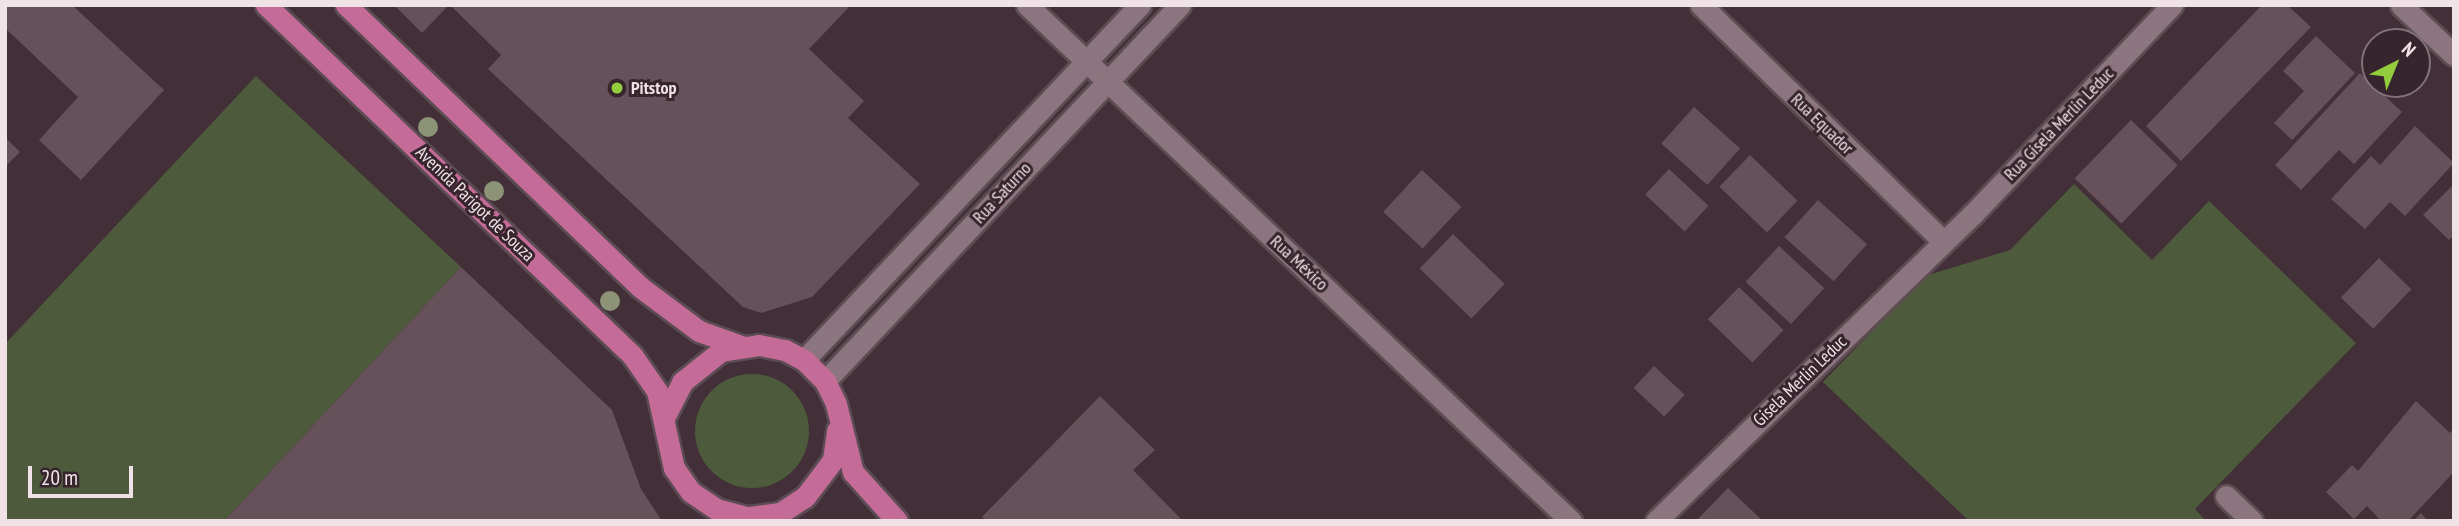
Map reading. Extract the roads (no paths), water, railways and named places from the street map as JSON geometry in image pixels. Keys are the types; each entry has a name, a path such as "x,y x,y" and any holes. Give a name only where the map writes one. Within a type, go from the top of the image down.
{"main road":[{"name":"Avenida Parigot de Souza","path":"266,5 632,355 657,391 665,416 674,468 691,492 716,509 755,519 780,513 821,481 833,460 838,425"},
{"name":"Avenida Parigot de Souza","path":"346,5 640,287 699,331 741,346 785,350 804,360 825,381 836,404 838,425 853,472 897,521"},
{"name":"Avenida Parigot de Souza","path":"665,416 682,382 698,365 741,346"}],"street":[{"name":"Rua México","path":"1027,5 1571,521"},
{"name":"Rua Saturno","path":"804,360 1140,5"},
{"name":"Rua Saturno","path":"825,381 1180,5"},
{"name":"Rua Equador","path":"1701,5 1944,242"},
{"name":"Rua Gisela Merlin Leduc","path":"1944,242 2172,5"},
{"path":"2401,5 2454,55"},
{"name":"Gisela Merlin Leduc","path":"1656,521 1944,242"},
{"path":"2226,496 2252,521"}],"place":[{"name":"Pitstop","path":"617,88"}]}
